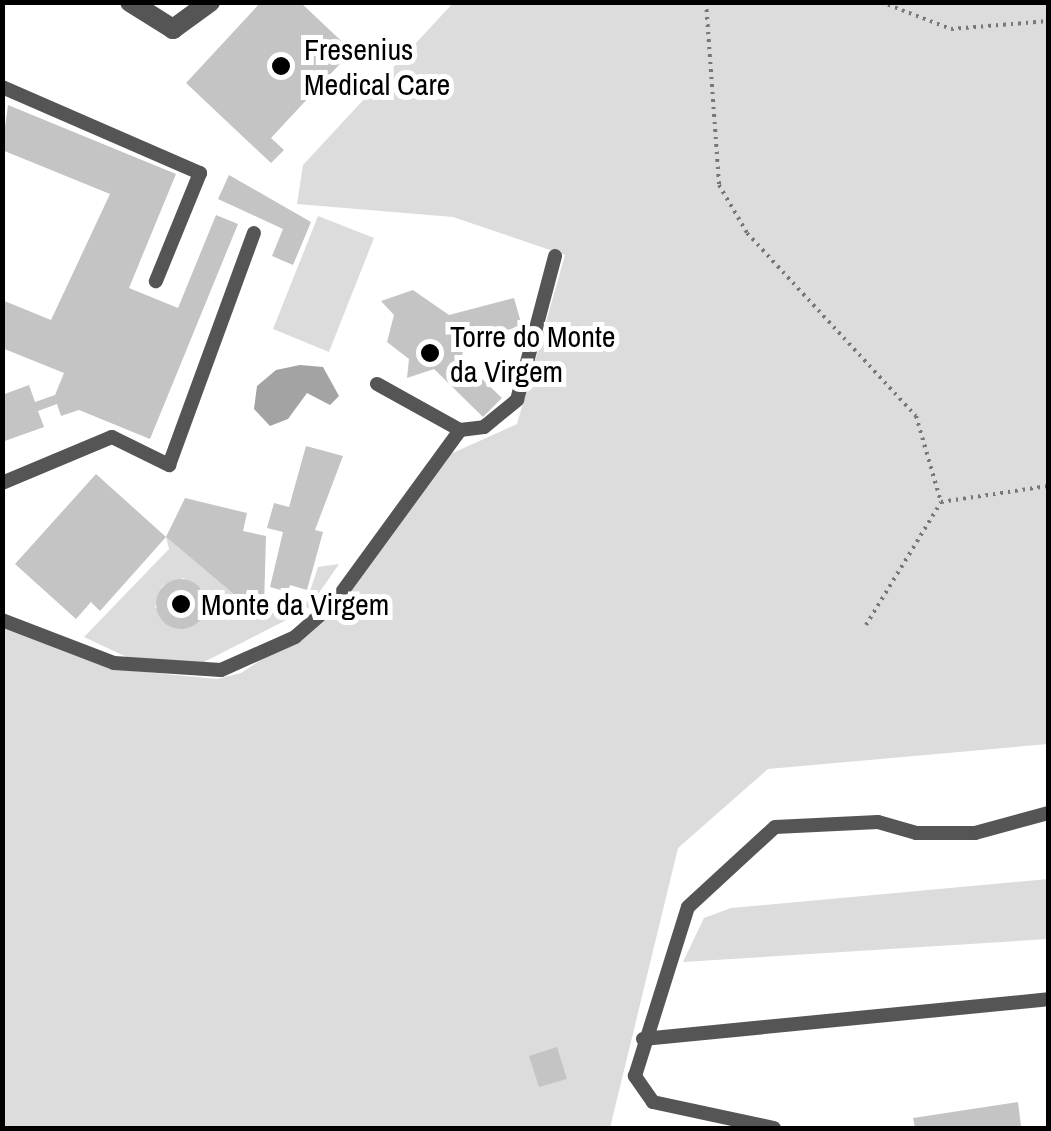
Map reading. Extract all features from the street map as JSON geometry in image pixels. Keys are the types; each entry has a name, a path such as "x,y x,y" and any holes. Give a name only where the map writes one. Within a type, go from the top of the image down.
{"street":[{"path":"130,2 173,29 210,2"}],"lane":[{"path":"2,87 200,172 156,281"},
{"path":"2,483 112,437 168,465 254,233"},
{"path":"376,384 460,430 484,426 517,400 554,256"},
{"path":"2,620 114,663 222,670 295,637 334,603 460,430"},
{"path":"774,1128 653,1102 635,1076 643,1039 688,907 775,827 878,822 916,833 975,833 1048,812"},
{"path":"643,1039 1048,999"}],"path":[{"path":"706,2 719,185 747,233 916,416 941,502 866,626"},
{"path":"881,2 951,29 1048,20"},
{"path":"941,502 1048,486"}],"shaded area":[{"path":"453,3 1048,3 1048,744 768,769 678,848 610,1128 3,1128 3,627 114,669 217,679 241,673 338,609 448,455 517,424 565,255 453,217 297,204 303,165"},
{"path":"318,216 374,238 329,352 273,329"},
{"path":"300,365 323,367 339,396 330,405 307,393 288,419 270,426 254,409 257,386 276,370"},
{"path":"166,537 250,608 306,603 318,567 339,564 308,609 202,663 131,659 84,637 169,549","holes":["183,578 202,589 205,612 178,629 155,607 162,586"]},
{"path":"1048,879 1048,939 683,962 704,918 731,908"}],"building":[{"name":"Fresenius Medical Care","path":"261,2 300,2 352,51 271,138 284,150 271,163 186,83"},
{"path":"8,105 176,174 129,288 178,308 216,215 238,224 150,439 79,410 61,416 57,404 38,411 44,427 2,442 2,395 29,385 35,402 55,395 64,373 2,348 2,300 51,320 110,194 2,150"},
{"path":"229,175 311,222 293,265 272,256 283,229 218,199"},
{"name":"Torre do Monte da Virgem","path":"413,290 449,315 514,298 522,326 466,341 461,359 502,398 483,417 434,369 407,378 409,359 387,342 394,315 381,301"},
{"path":"306,446 343,456 315,530 323,532 307,590 290,585 288,592 270,587 283,532 267,528 274,503 289,507"},
{"path":"96,474 166,537 100,611 91,602 76,619 15,564"},
{"path":"185,498 247,513 243,531 266,536 264,607 250,608 166,537"},
{"name":"Monte da Virgem","path":"181,579 199,586 206,604 199,622 181,629 163,622 156,604 163,586"},
{"path":"557,1047 567,1079 539,1087 529,1056"},
{"path":"1018,1102 1021,1126 915,1128 913,1118"}],"place":[{"name":"Fresenius Medical Care","path":"281,66"},
{"name":"Torre do Monte da Virgem","path":"430,353"},
{"name":"Monte da Virgem","path":"181,604"}]}
